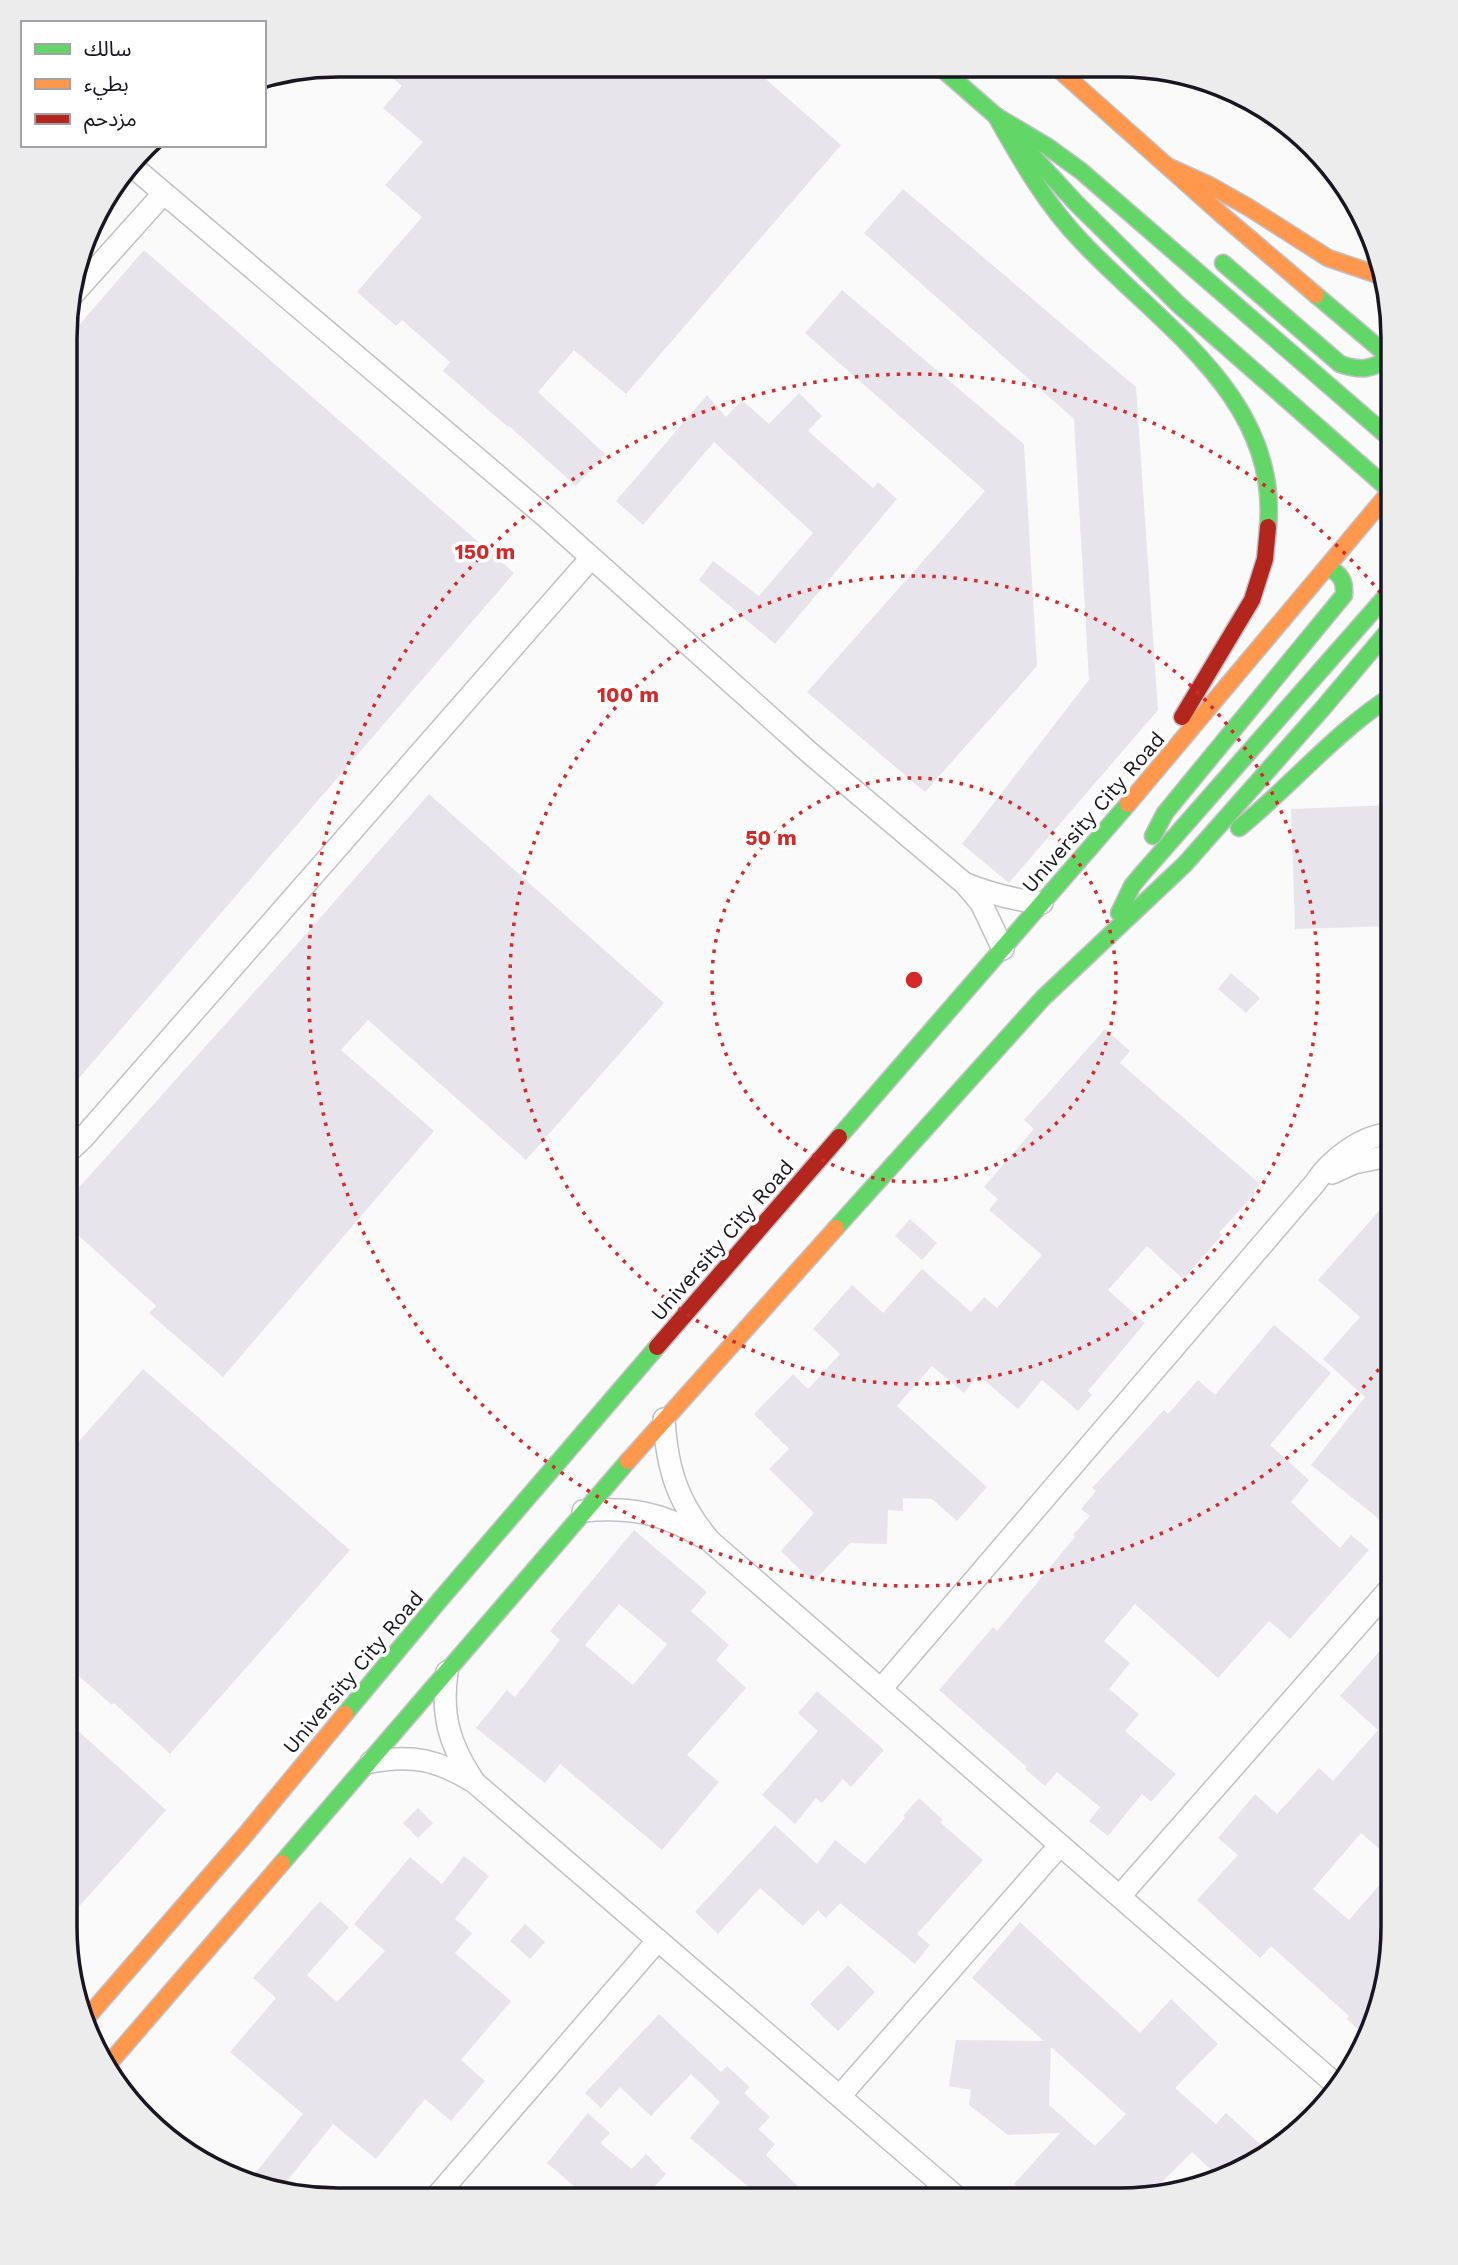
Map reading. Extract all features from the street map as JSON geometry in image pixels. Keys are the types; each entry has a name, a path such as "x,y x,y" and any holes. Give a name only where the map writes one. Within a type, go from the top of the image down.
{"main road":[{"path":"952,77 996,116 1076,203 1178,306 1381,481"},
{"path":"1067,77 1381,350"},
{"path":"996,116 1048,147 1092,180 1381,431"},
{"path":"996,116 1021,162 1082,242 1205,362 1233,395 1254,432 1266,473 1269,516 1265,559 1252,600 1185,710 1167,759"},
{"path":"1048,147 1079,155 1098,164"},
{"path":"1169,167 1248,207 1328,258 1373,273"},
{"path":"1206,248 1340,364 1357,370 1381,365"},
{"name":"University City Road","path":"91,2012 246,1834 563,1455 1167,759 1381,505"},
{"path":"1141,875 1154,832 1165,813 1344,595 1342,577 1327,568"},
{"path":"1114,929 1122,904 1141,875 1381,602"},
{"path":"113,2059 664,1419 1043,998 1185,864 1381,639"},
{"path":"1185,864 1251,819 1341,731 1381,702"}],"street":[{"path":"138,171 524,498 811,754 965,884 981,903 1003,949"},
{"path":"83,282 163,194"},
{"path":"77,1144 591,558"},
{"path":"965,884 990,894 1042,903"},
{"path":"881,1689 1326,1166 1344,1152 1381,1136"},
{"path":"1315,1182 1354,1163 1381,1157"},
{"path":"664,1419 665,1446 680,1498 694,1522 710,1541 1331,2080"},
{"path":"583,1511 611,1508 638,1510 664,1517 710,1541"},
{"path":"1120,1896 1381,1599"},
{"path":"448,1669 444,1693 451,1740 474,1782"},
{"path":"370,1762 391,1758 435,1762 474,1782 946,2188"},
{"path":"841,2096 1060,1845"},
{"path":"450,2188 658,1940"}],"building":[{"path":"392,77 764,77 841,145 626,394 574,350 538,392 605,454 576,486 443,371 450,362 402,320 396,326 357,292 422,217 385,185 423,142 383,108 402,86"},
{"path":"903,189 1136,387 1158,710 1009,883 962,844 1089,680 1074,419 864,233"},
{"path":"144,250 514,573 77,1080 77,338 78,327"},
{"path":"842,290 1024,444 1037,666 925,792 807,692 985,491 805,333"},
{"path":"799,393 822,416 808,431 873,488 878,482 897,499 775,644 699,580 713,561 759,596 813,533 714,442 643,525 616,501 707,395 726,417 742,400 769,424"},
{"path":"429,794 664,1003 526,1160 368,1020 341,1050 434,1131 223,1377 149,1313 156,1306 77,1234 77,1190"},
{"path":"1381,805 1381,926 1295,929 1291,809"},
{"path":"1231,973 1260,998 1246,1013 1218,989"},
{"path":"1105,1029 1130,1051 1120,1063 1260,1184 1219,1233 1222,1235 1183,1279 1147,1246 1108,1290 1145,1323 1088,1391 1092,1395 1078,1411 1042,1380 1018,1409 978,1375 964,1393 932,1366 897,1406 987,1487 957,1521 932,1499 903,1498 903,1511 888,1510 887,1544 850,1543 813,1582 781,1551 814,1513 769,1469 789,1449 754,1414 793,1374 808,1389 840,1354 813,1329 852,1285 883,1313 922,1269 971,1312 984,1297 997,1308 1042,1255 989,1210 998,1199 984,1187 1034,1129 1024,1120"},
{"path":"1379,1211 1381,1213 1381,1520 1311,1465 1365,1397 1323,1359 1360,1317 1318,1280"},
{"path":"910,1219 937,1243 922,1260 895,1236"},
{"path":"1274,1325 1331,1373 1270,1445 1309,1480 1291,1502 1340,1548 1351,1535 1369,1550 1290,1639 1269,1621 1218,1678 1135,1604 1104,1641 1130,1663 1109,1689 1139,1714 1125,1731 1176,1774 1151,1802 1142,1794 1108,1836 1089,1821 1100,1807 1057,1772 1045,1786 939,1690 993,1627 997,1631 1075,1537 1073,1535 1090,1516 1081,1509 1096,1491 1092,1488 1164,1410 1168,1414 1198,1380 1215,1395"},
{"path":"143,1369 350,1550 170,1754 114,1703 112,1705 77,1674 77,1443"},
{"path":"634,1530 707,1592 691,1611 729,1645 716,1660 746,1688 687,1755 719,1782 662,1850 560,1764 545,1783 476,1728 507,1690 515,1697 560,1640 550,1631","holes":["619,1604 667,1644 633,1685 585,1645"]},
{"path":"1381,1650 1381,1850 1361,1833 1313,1889 1349,1920 1381,1883 1379,1961 1372,1995 1359,2031 1347,2019 1349,2016 1271,1946 1260,1958 1197,1900 1238,1855 1218,1838 1255,1794 1277,1814 1319,1768 1333,1781 1378,1730 1340,1696"},
{"path":"817,1691 884,1750 851,1787 843,1779 822,1803 816,1798 795,1824 762,1795 818,1731 798,1713"},
{"path":"77,1730 166,1810 77,1909"},
{"path":"919,1798 943,1820 940,1822 983,1860 917,1934 930,1945 915,1964 840,1903 826,1918 818,1910 803,1926 760,1888 718,1934 695,1912 775,1825 817,1864 835,1840 865,1864"},
{"path":"418,1808 433,1823 418,1838 403,1823"},
{"path":"464,1856 489,1876 455,1919 472,1933 455,1953 511,2001 461,2060 485,2081 451,2121 425,2099 376,2159 333,2124 286,2183 254,2174 303,2114 230,2052 276,1998 253,1978 320,1901 349,1927 307,1975 337,2002 385,1951 354,1924 410,1857 442,1884"},
{"path":"1020,1922 1140,2033 1171,1999 1218,2044 1175,2088 1216,2124 1226,2113 1262,2146 1212,2171 1192,2152 1159,2185 1154,2186 1018,2188 1014,2184 1060,2133 1008,2135 969,2105 971,2090 949,2086 956,2040 1044,2041 972,1978","holes":["1051,2047 1126,2114 1095,2146 1049,2105"]},
{"path":"525,1924 545,1942 530,1959 510,1941"},
{"path":"848,1965 875,1992 838,2031 810,2004"},
{"path":"659,2014 721,2072 727,2066 750,2087 744,2093 770,2117 758,2129 775,2144 766,2155 800,2188 750,2188 690,2138 720,2102 691,2074 651,2116 620,2087 601,2108 585,2093"},
{"path":"588,2113 610,2133 600,2143 632,2169 646,2154 666,2174 653,2188 576,2188 547,2163"}],"traffic: fast":[{"path":"951,77 996,116 1076,203 1179,305 1381,482"},
{"path":"996,116 1035,182 1070,229 1179,335 1209,368 1235,403 1255,440 1267,481 1268,527"},
{"path":"996,116 1048,147 1081,171 1381,431"},
{"path":"1223,263 1340,364 1366,368 1381,363"},
{"path":"1316,295 1381,350"},
{"path":"1153,836 1165,813 1344,595 1341,578 1327,568"},
{"path":"1119,913 1132,886 1141,875 1381,602"},
{"path":"836,1228 1043,998 1185,864 1381,639"},
{"path":"1239,828 1352,725 1381,704"},
{"path":"839,1137 1128,804"},
{"path":"345,1714 657,1347"},
{"path":"282,1863 628,1461"}],"traffic: slow":[{"path":"1067,77 1316,295"},
{"path":"1169,167 1248,207 1328,258 1373,273"},
{"path":"1128,804 1381,502"},
{"path":"628,1461 836,1228"},
{"path":"92,2012 246,1834 345,1714"},
{"path":"113,2059 282,1863"}],"traffic: jam":[{"path":"1182,717 1252,600 1265,559 1268,527"},
{"path":"657,1347 839,1137"}]}
